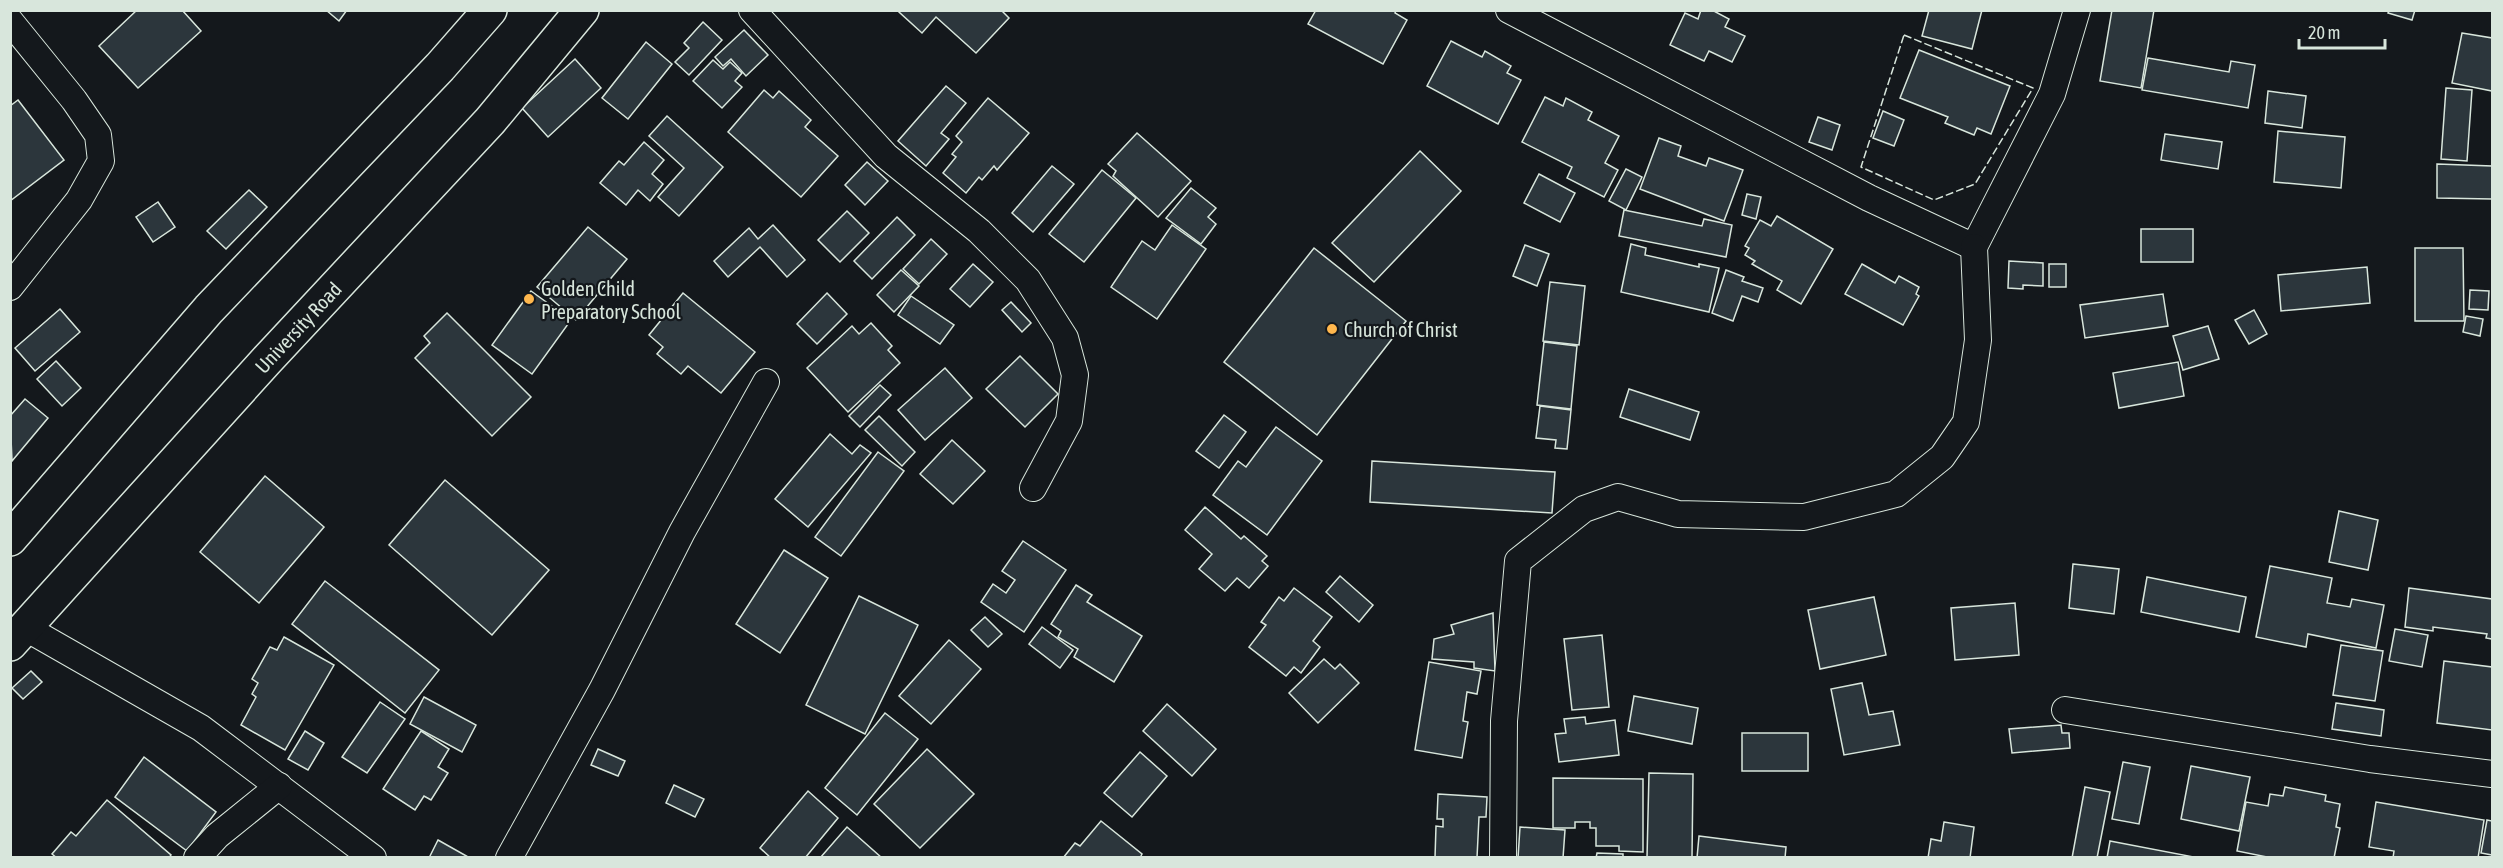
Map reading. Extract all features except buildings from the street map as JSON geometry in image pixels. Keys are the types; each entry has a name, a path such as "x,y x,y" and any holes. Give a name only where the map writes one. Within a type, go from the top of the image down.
{"highway":[{"path":"10,539 209,309 440,67 490,10"},
{"name":"University Road","path":"18,636 266,361 490,121 582,10"}],"street":[{"path":"752,10 886,156 979,231 1028,280 1065,338 1075,375 1069,421 1033,488"},
{"path":"1509,10 1869,198 1974,247"},
{"path":"1503,858 1504,721 1518,561 1584,509 1618,497 1678,514 1804,517 1896,494 1942,457 1966,422 1978,340 1974,247 2052,94 2077,10"},
{"path":"10,21 74,100 98,135 101,161 80,200 10,287"},
{"path":"509,858 602,690 682,532 766,382"},
{"path":"18,636 201,728 373,858"},
{"path":"2065,710 2370,759 2493,774"},
{"path":"197,858 217,836 279,786"}],"fence":[{"path":"1904,35 2033,88 1975,184 1934,200 1861,167 1904,35"}],"place":[{"name":"Golden Child Preparatory School","path":"529,299"},
{"name":"Church of Christ","path":"1332,329"}]}
